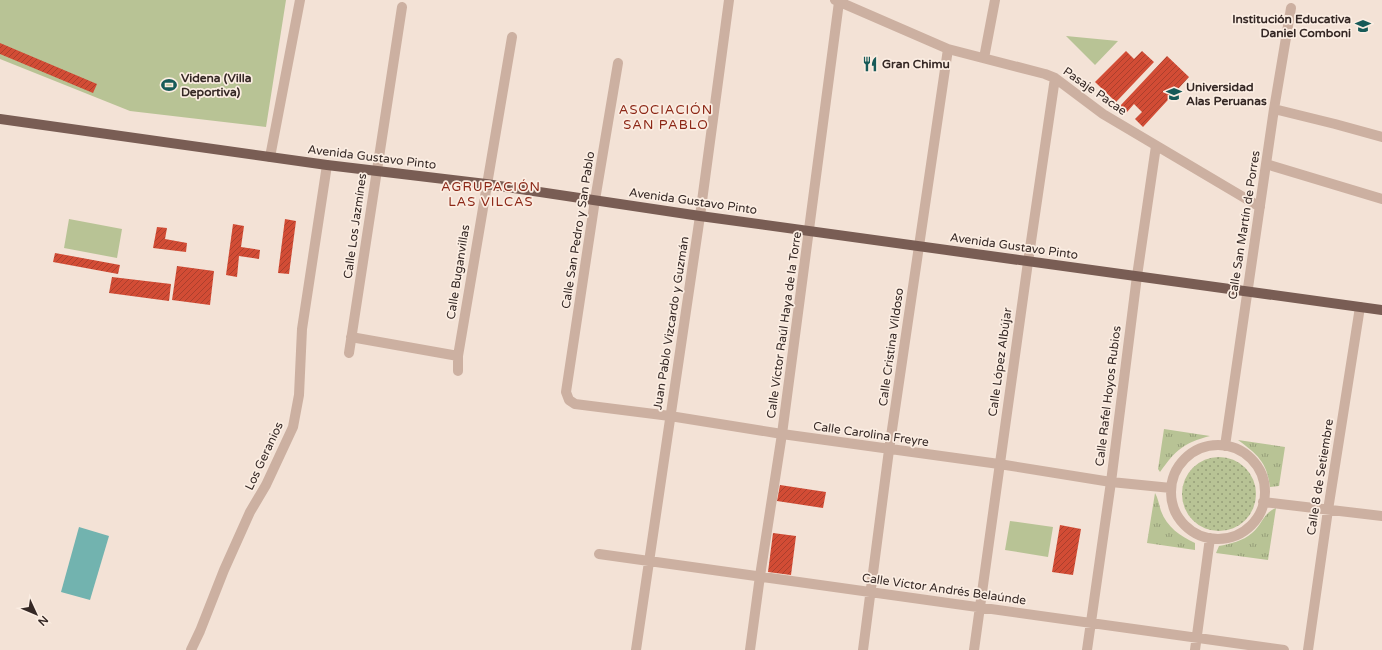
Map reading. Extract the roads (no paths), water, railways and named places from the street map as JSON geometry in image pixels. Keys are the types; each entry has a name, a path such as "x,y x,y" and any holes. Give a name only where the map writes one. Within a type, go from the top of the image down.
{"main road":[{"name":"Avenida Gustavo Pinto","path":"0,119 327,165 486,184 700,216 1382,310"}],"street":[{"path":"270,157 300,0"},
{"name":"Juan Pablo Vizcardo y Guzmán","path":"636,650 700,216 729,0"},
{"path":"984,58 995,0"},
{"name":"Pasaje Pacae","path":"837,1 948,49 1045,74 1055,78 1103,114 1260,207"},
{"name":"Calle Víctor Raúl Haya de la Torre","path":"750,650 782,434 809,231 837,1"},
{"name":"Calle Los Jazmínes","path":"349,353 402,7"},
{"name":"Calle San Martín de Porres","path":"1225,446 1274,109 1291,8"},
{"name":"Calle Buganvillas","path":"458,371 458,356 512,37"},
{"name":"Calle Cristina Vildoso","path":"863,650 889,450 948,49"},
{"name":"Calle San Pedro y San Pablo","path":"569,400 566,392 618,63"},
{"name":"Calle López Albújar","path":"974,650 999,464 1055,78"},
{"path":"1274,109 1382,137"},
{"name":"Calle Rafel Hoyos Rubios","path":"1087,650 1156,146"},
{"path":"1266,164 1382,199"},
{"name":"Los Geranios","path":"191,650 250,512 266,485 293,427 299,395 302,328 327,165"},
{"name":"Calle 8 de Setiembre","path":"1308,650 1328,510 1360,307"},
{"path":"352,337 458,356"},
{"name":"Calle Carolina Freyre","path":"569,400 575,404 670,416 889,450 999,464 1110,482 1171,488"},
{"path":"1225,446 1242,452 1256,465 1264,483 1263,502 1256,519 1243,531 1227,538 1210,538 1194,533 1182,522 1173,506 1171,488 1177,470 1189,455 1206,447 1225,446"},
{"path":"1263,502 1382,516"},
{"path":"1196,650 1210,538"},
{"name":"Calle Víctor Andrés Belaúnde","path":"600,554 1284,650"}],"water":[{"path":"79,527 109,536 90,600 61,592"}],"place":[{"name":"Institución Educativa Daniel Comboni","path":"1363,26"},
{"name":"Gran Chimu","path":"870,64"},
{"name":"Videna (Villa Deportiva)","path":"169,85"},
{"name":"Universidad Alas Peruanas","path":"1174,94"}],"district":[{"name":"ASOCIACIÓN SAN PABLO","path":"666,116"},
{"name":"AGRUPACIÓN LAS VILCAS","path":"491,194"}]}
